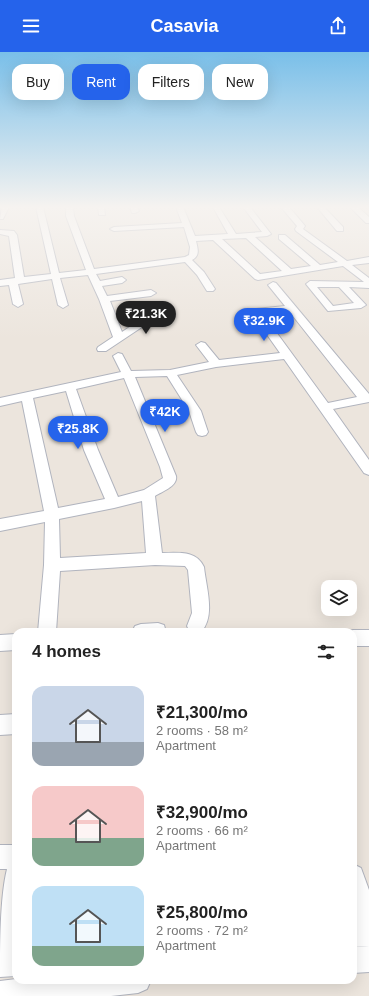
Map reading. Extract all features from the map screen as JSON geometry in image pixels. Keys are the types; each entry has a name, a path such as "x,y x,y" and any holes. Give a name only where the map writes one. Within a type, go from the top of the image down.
{"street":[{"path":"14,251 18,304"},
{"path":"49,251 63,305"},
{"path":"83,251 119,338"},
{"path":"0,283 187,259 195,254 194,251"},
{"path":"230,251 258,277 369,260"},
{"path":"265,251 289,272"},
{"path":"298,251 318,268"},
{"path":"327,251 369,283"},
{"path":"187,259 201,274 210,289"},
{"path":"303,270 320,284"},
{"path":"97,284 122,280"},
{"path":"361,305 331,309 310,284 369,283"},
{"path":"341,284 369,313"},
{"path":"273,285 367,398 325,407"},
{"path":"104,299 151,293"},
{"path":"291,308 256,312 369,470"},
{"path":"102,349 155,315 152,314 112,320"},
{"path":"201,344 216,364"},
{"path":"0,402 129,374 170,372 216,364 287,355"},
{"path":"0,525 148,494 166,484 170,480 170,474 157,447 129,374 118,356"},
{"path":"170,372 195,411 202,432"},
{"path":"70,387 91,450 114,502"},
{"path":"26,397 52,514 52,565 47,628"},
{"path":"148,494 155,559"},
{"path":"52,565 155,559 189,560 196,567 201,613 196,626"},
{"path":"357,638 369,638"},
{"path":"0,643 12,642"},
{"path":"0,725 12,724"},
{"path":"0,857 12,857"},
{"path":"357,890 369,933 357,934"},
{"path":"6,964 12,911"},
{"path":"357,960 369,959"},
{"path":"0,994 99,984"}]}
